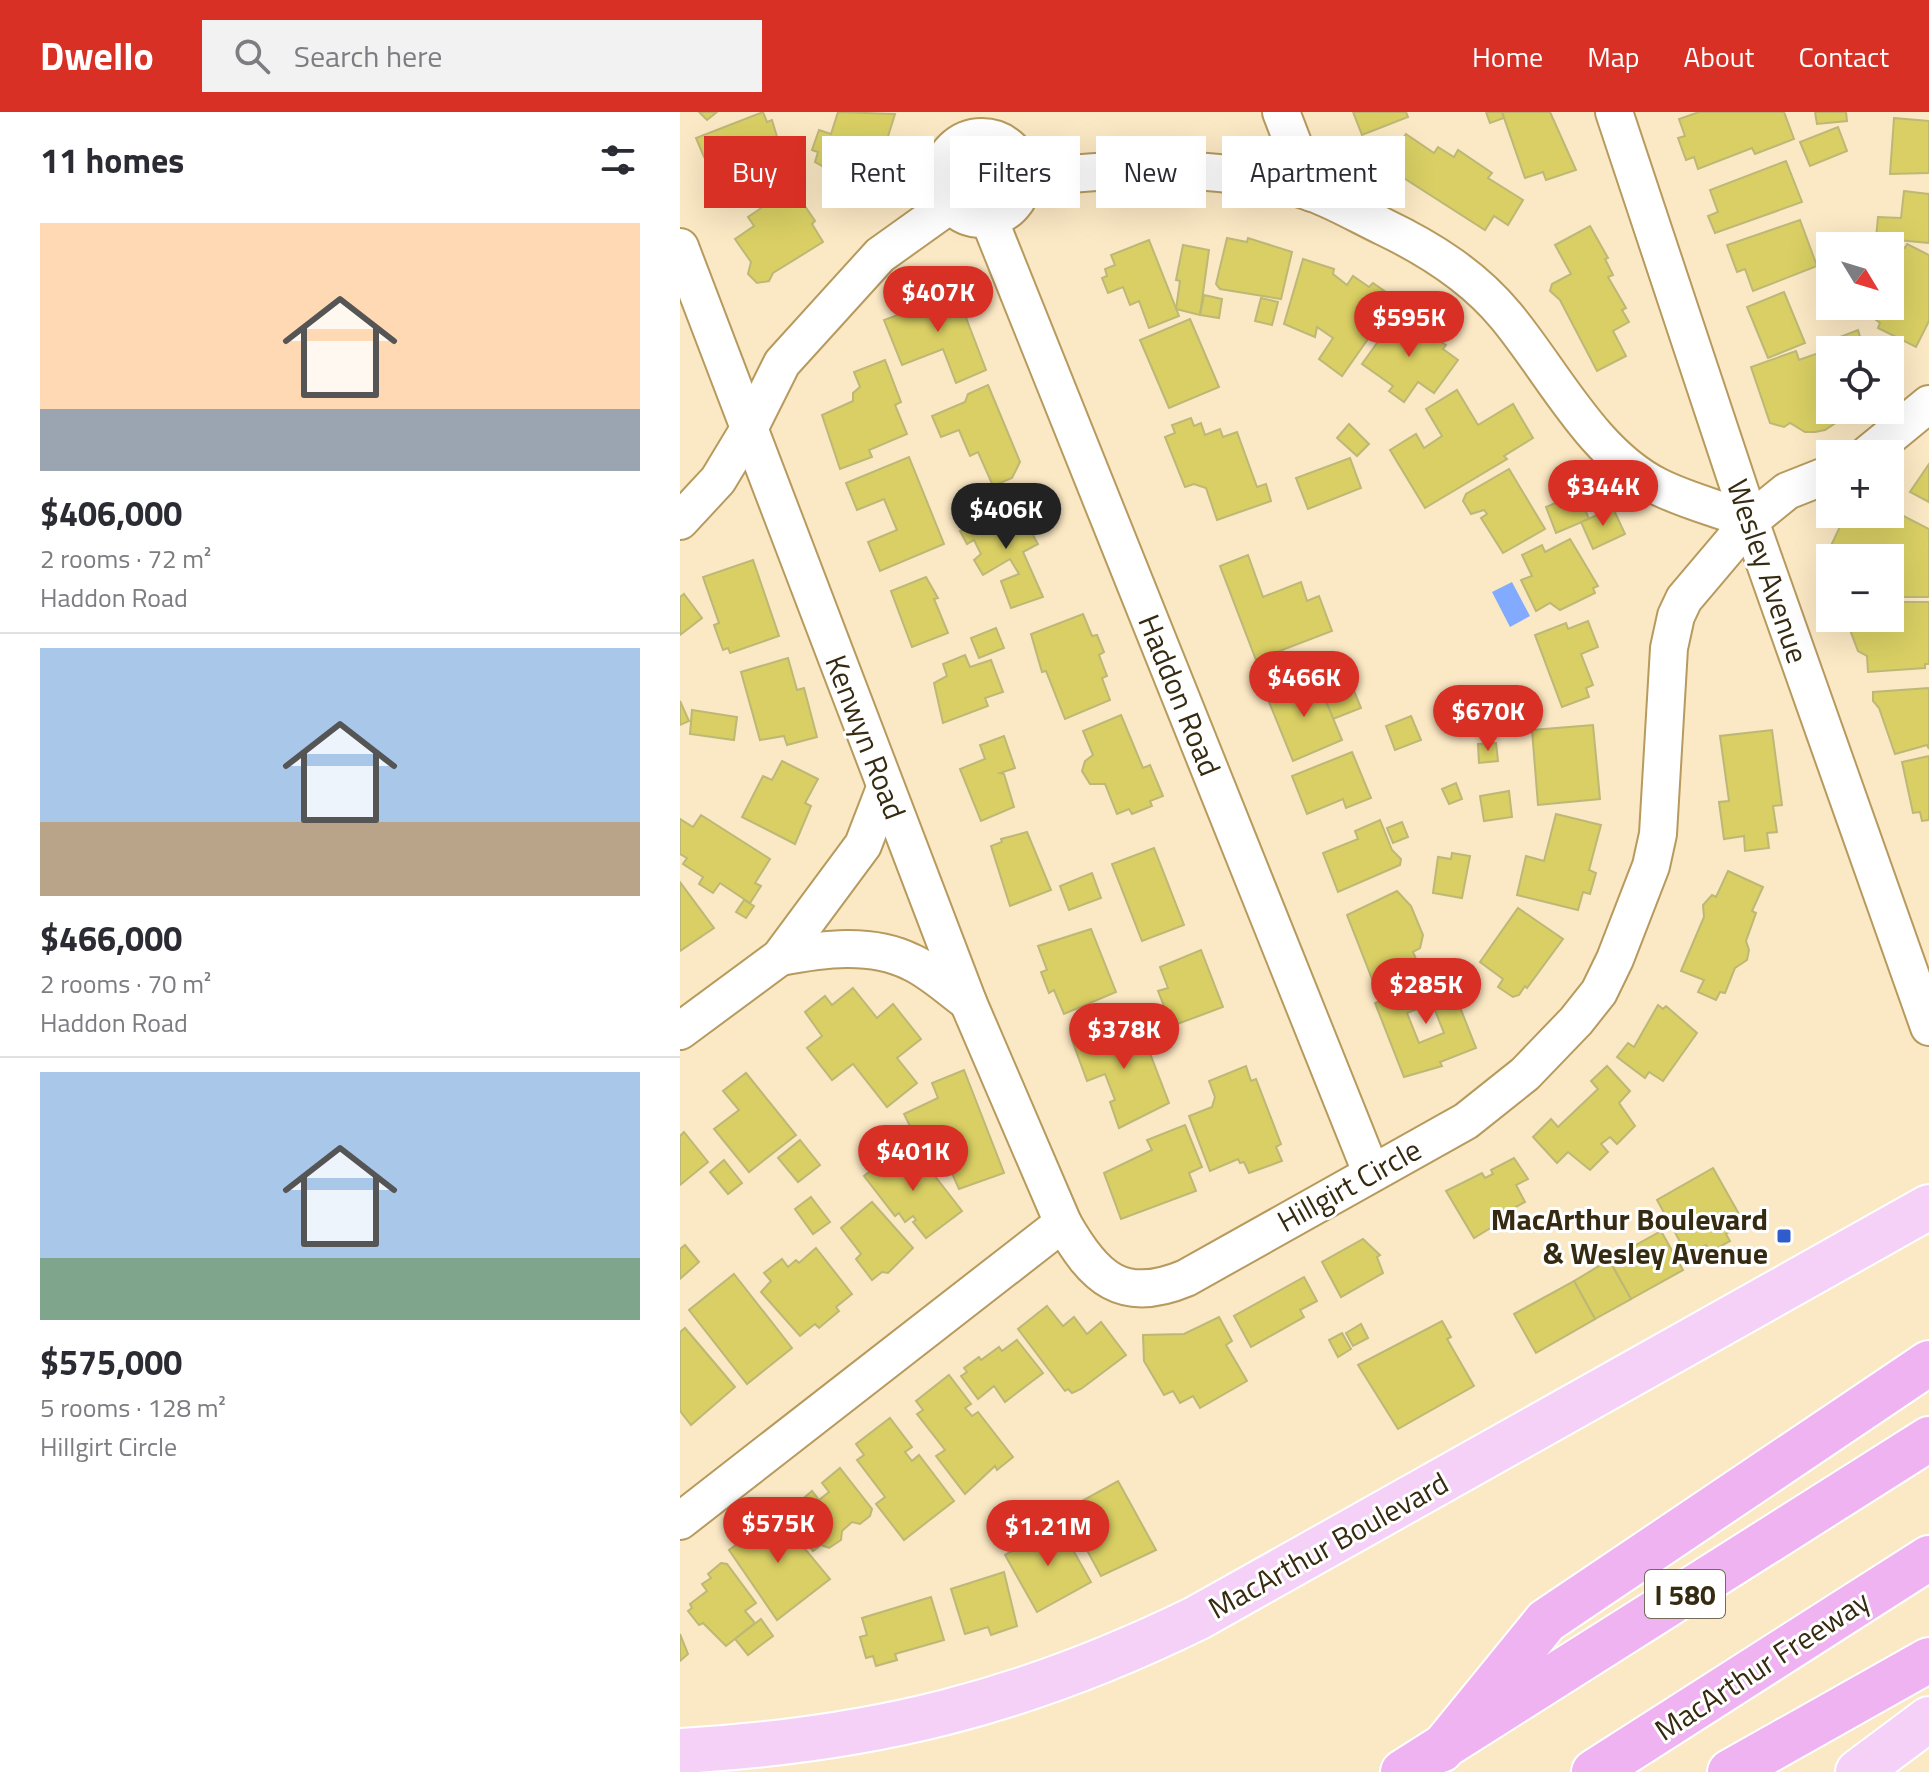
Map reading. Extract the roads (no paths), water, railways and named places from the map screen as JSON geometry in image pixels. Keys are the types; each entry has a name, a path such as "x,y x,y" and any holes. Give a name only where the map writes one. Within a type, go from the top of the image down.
{"highway":[{"path":"1441,1750 1546,1621 1929,1363"},
{"name":"I 580","path":"1403,1772 1929,1439"},
{"name":"MacArthur Freeway","path":"1594,1772 1929,1558"},
{"path":"1730,1772 1929,1660"}],"main road":[{"name":"MacArthur Boulevard","path":"680,1751 810,1742 901,1725 1057,1681 1127,1653 1211,1610 1929,1207"},
{"path":"1858,1772 1929,1719"}],"street":[{"path":"1281,112 1290,136"},
{"name":"Wesley Avenue","path":"1614,112 1750,521 1929,1027"},
{"path":"965,125 990,136"},
{"path":"680,521 718,480 750,427 782,363 880,255 950,205 941,183 944,160 950,153"},
{"path":"1080,175 1125,172 1203,173 1222,176"},
{"path":"954,208 968,217 989,219 1008,208"},
{"path":"1343,208 1426,249 1481,289 1506,315 1588,425 1623,461 1657,486 1750,521"},
{"name":"Haddon Road","path":"989,219 1371,1172"},
{"name":"Kenwyn Road","path":"680,247 968,1002 1063,1223"},
{"path":"1885,440 1929,404"},
{"name":"Hillgirt Circle","path":"1063,1223 1083,1259 1106,1281 1159,1290 1186,1278 1466,1121 1497,1099 1576,1021 1599,992 1634,918 1658,834 1669,648 1676,616 1684,599 1750,521 1787,491 1816,480"},
{"path":"680,1031 780,957 863,845 885,788"},
{"path":"780,957 829,948 868,951 911,961 968,1002"},
{"path":"680,1521 1063,1223"}],"water":[{"path":"1512,582 1530,616 1510,627 1492,592"}],"place":[{"name":"MacArthur Boulevard & Wesley Avenue","path":"1784,1236"}]}
